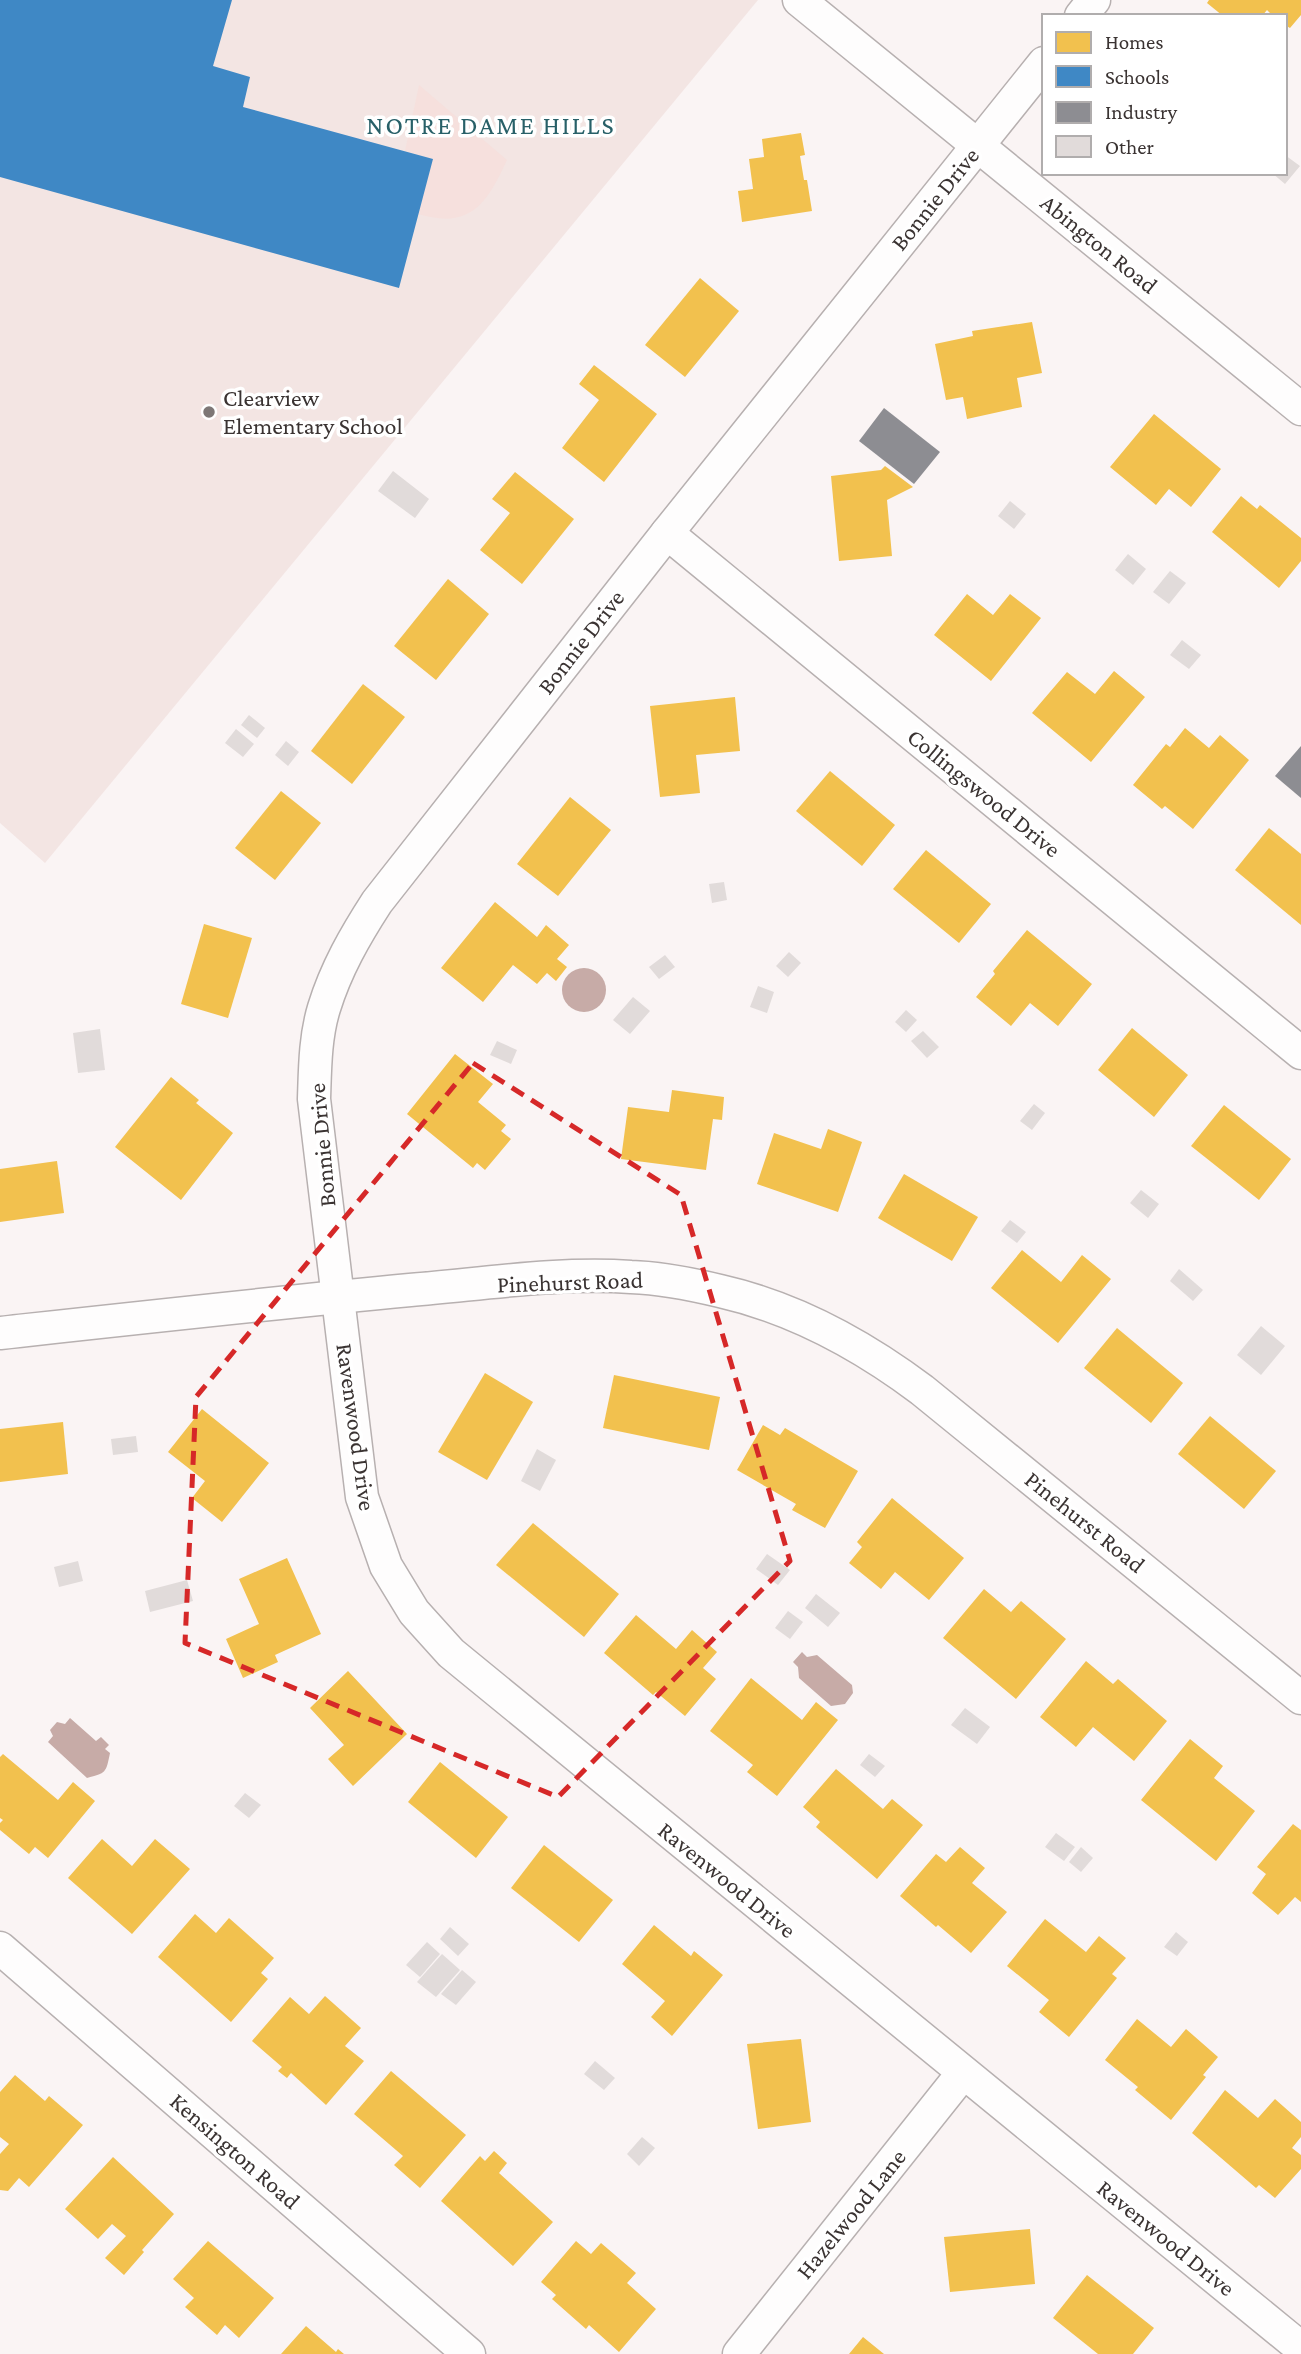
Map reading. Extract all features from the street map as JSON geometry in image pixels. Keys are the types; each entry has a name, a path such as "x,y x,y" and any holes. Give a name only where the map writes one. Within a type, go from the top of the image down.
{"street":[{"name":"Abington Road","path":"799,0 1301,408"},
{"path":"1083,14 1094,0"},
{"name":"Bonnie Drive","path":"338,1297 314,1099 316,1051 323,1010 353,939 377,902 667,533 1042,66"},
{"name":"Collingswood Drive","path":"667,533 1301,1052"},
{"name":"Pinehurst Road","path":"0,1333 338,1297 560,1277 632,1276 721,1291 765,1303 847,1340 886,1363 1301,1698"},
{"name":"Ravenwood Drive","path":"338,1297 354,1449 362,1497 386,1566 414,1612 451,1653 1301,2347"},
{"name":"Kensington Road","path":"0,1948 469,2354"},
{"name":"Hazelwood Lane","path":"739,2354 963,2073"}],"highlighted area":[{"path":"473,1063 681,1195 790,1561 558,1797 185,1643 196,1397"}],"shaded area":[{"name":"Clearview Elementary School","path":"0,0 758,0 45,863 0,823"},
{"path":"419,85 507,160 484,200 464,215 436,218 418,214 433,159 405,151"},
{"path":"584,968 600,974 606,990 600,1006 584,1012 568,1006 562,990 568,974"},
{"path":"802,1652 807,1657 817,1655 852,1685 853,1693 845,1704 831,1706 799,1678 798,1667 793,1662"},
{"path":"70,1718 96,1741 101,1737 109,1745 105,1749 110,1753 107,1765 102,1773 87,1778 48,1742 53,1736 50,1730 57,1722 65,1724"}],"building: Homes":[{"path":"1209,0 1301,0 1301,15 1290,28 1287,26 1287,14 1271,14 1267,10 1264,14 1221,14 1207,3"},
{"path":"801,133 805,155 800,156 812,211 742,222 738,191 753,189 749,159 764,157 762,139"},
{"path":"700,278 739,311 685,377 645,345"},
{"path":"1032,322 1042,373 1017,378 1022,407 967,419 963,397 946,400 935,344 973,336 972,331"},
{"path":"594,365 657,414 604,482 562,448 599,400 579,384"},
{"path":"1154,414 1221,469 1191,507 1169,489 1156,505 1110,467"},
{"path":"885,466 913,487 887,500 892,556 839,561 831,476 881,470"},
{"path":"515,472 574,519 522,584 480,550 510,513 492,499"},
{"path":"1241,496 1257,509 1260,505 1301,538 1301,561 1279,588 1212,532"},
{"path":"448,579 489,614 436,680 394,646"},
{"path":"967,594 993,615 1010,594 1041,618 991,681 934,635"},
{"path":"1114,671 1145,697 1091,762 1032,713 1067,672 1095,694"},
{"path":"363,684 405,717 352,784 311,751"},
{"path":"735,697 740,751 696,755 700,793 660,797 650,706"},
{"path":"1185,728 1209,748 1220,735 1249,760 1193,829 1165,806 1162,809 1133,785 1166,744 1170,747"},
{"path":"830,771 895,825 862,866 796,811"},
{"path":"281,791 321,823 275,880 235,848"},
{"path":"570,797 611,830 558,896 517,864"},
{"path":"1269,828 1301,854 1301,925 1235,870"},
{"path":"926,850 991,904 959,943 893,889"},
{"path":"495,902 537,937 546,925 569,945 557,959 567,967 556,981 547,973 537,984 513,965 483,1002 441,968"},
{"path":"204,924 252,938 228,1018 181,1004"},
{"path":"1027,930 1092,984 1058,1026 1030,1003 1011,1026 976,997 995,974 993,971"},
{"path":"1132,1028 1188,1075 1154,1117 1098,1070"},
{"path":"455,1054 493,1084 478,1102 506,1125 501,1131 511,1139 485,1170 477,1163 473,1168 407,1114"},
{"path":"171,1077 199,1100 196,1103 233,1133 181,1200 115,1147"},
{"path":"672,1090 724,1097 722,1120 713,1119 706,1170 621,1159 628,1107 669,1112"},
{"path":"1224,1105 1291,1159 1259,1200 1191,1146"},
{"path":"828,1129 862,1142 838,1212 757,1184 774,1133 821,1149"},
{"path":"57,1161 64,1213 0,1222 0,1169"},
{"path":"904,1174 978,1217 952,1261 878,1218"},
{"path":"1022,1250 1061,1282 1082,1255 1111,1279 1058,1343 991,1288"},
{"path":"1117,1328 1183,1383 1151,1423 1084,1368"},
{"path":"485,1373 533,1402 487,1480 438,1452"},
{"path":"614,1375 720,1397 709,1450 603,1428"},
{"path":"202,1409 269,1463 222,1522 192,1498 205,1481 168,1452"},
{"path":"1210,1416 1276,1471 1244,1509 1178,1454"},
{"path":"63,1422 68,1474 0,1482 0,1429"},
{"path":"763,1425 780,1435 785,1428 858,1471 825,1528 792,1510 796,1504 737,1470"},
{"path":"892,1498 964,1558 929,1600 895,1572 881,1589 849,1563 862,1547 857,1542"},
{"path":"533,1523 619,1594 584,1637 496,1565"},
{"path":"287,1558 321,1634 275,1655 278,1662 243,1678 226,1639 259,1624 239,1579"},
{"path":"984,1589 1011,1612 1021,1601 1066,1639 1016,1699 943,1638"},
{"path":"636,1615 676,1649 692,1630 717,1652 703,1668 716,1679 685,1716 656,1692 653,1695 604,1653"},
{"path":"1086,1661 1113,1684 1118,1679 1167,1721 1134,1761 1093,1727 1076,1747 1040,1717"},
{"path":"348,1671 407,1734 353,1786 328,1759 344,1745 310,1708"},
{"path":"751,1678 802,1720 816,1702 838,1720 777,1796 747,1772 753,1765 710,1731"},
{"path":"1190,1739 1223,1766 1214,1778 1255,1811 1216,1861 1141,1800"},
{"path":"3,1754 58,1800 73,1782 95,1801 48,1858 35,1847 29,1854 0,1830 3,1820 0,1818 0,1757"},
{"path":"440,1762 508,1817 476,1858 408,1802"},
{"path":"836,1769 883,1809 892,1799 923,1825 877,1879 816,1827 820,1822 803,1807"},
{"path":"1293,1824 1301,1830 1301,1902 1295,1897 1278,1915 1252,1893 1266,1874 1257,1867"},
{"path":"102,1839 132,1866 155,1839 190,1869 132,1934 68,1878"},
{"path":"544,1845 613,1900 579,1942 511,1888"},
{"path":"960,1847 985,1868 972,1883 1007,1912 971,1953 900,1896 936,1854 946,1862"},
{"path":"195,1914 216,1933 229,1918 274,1958 261,1973 268,1979 231,2022 158,1957"},
{"path":"1045,1919 1086,1952 1099,1936 1126,1958 1112,1974 1117,1978 1069,2037 1039,2012 1049,2000 1007,1966"},
{"path":"654,1925 691,1956 694,1951 723,1975 672,2036 651,2017 665,2001 622,1964"},
{"path":"325,1996 361,2028 345,2046 364,2061 326,2105 291,2073 287,2078 278,2071 282,2067 252,2041 290,1997 309,2014"},
{"path":"1137,2019 1171,2047 1186,2029 1218,2057 1203,2075 1206,2077 1171,2120 1135,2090 1138,2087 1105,2060"},
{"path":"801,2039 811,2122 758,2129 747,2044"},
{"path":"391,2071 466,2135 420,2188 394,2165 403,2156 354,2114"},
{"path":"15,2075 45,2101 49,2096 83,2125 29,2187 19,2178 8,2191 0,2190 0,2154 9,2144 0,2137 0,2092"},
{"path":"1225,2090 1258,2118 1275,2099 1301,2122 1301,2137 1292,2148 1301,2155 1301,2169 1275,2198 1259,2185 1256,2188 1192,2133"},
{"path":"494,2151 507,2163 499,2173 553,2222 513,2266 441,2201 480,2156 485,2161"},
{"path":"113,2157 174,2214 124,2275 105,2258 126,2236 112,2224 98,2239 65,2209"},
{"path":"1030,2229 1035,2284 950,2292 944,2237"},
{"path":"208,2241 274,2298 239,2338 225,2325 217,2335 185,2307 194,2298 173,2279"},
{"path":"576,2241 591,2254 601,2243 636,2273 627,2283 656,2309 619,2352 589,2325 586,2329 552,2299 556,2295 541,2282"},
{"path":"1087,2275 1154,2328 1133,2354 1098,2354 1053,2318"},
{"path":"306,2326 336,2352 338,2349 344,2354 281,2354"},
{"path":"863,2337 884,2354 849,2354"}],"building: Schools":[{"path":"0,0 232,0 213,66 250,77 243,107 433,159 399,288 0,177"}],"building: Industry":[{"path":"884,408 940,452 914,484 859,441"},
{"path":"1301,746 1301,798 1275,776"}],"building: Other":[{"path":"1287,156 1300,166 1285,184 1274,175 1287,175"},
{"path":"393,471 429,499 415,518 378,491"},
{"path":"1010,501 1026,514 1014,529 998,516"},
{"path":"1128,554 1146,569 1133,585 1115,570"},
{"path":"1170,571 1186,583 1169,604 1153,592"},
{"path":"1182,640 1201,655 1189,669 1170,655"},
{"path":"249,715 265,728 257,738 241,725"},
{"path":"236,729 254,744 243,757 225,743"},
{"path":"286,741 299,752 288,766 275,755"},
{"path":"724,882 727,900 712,903 709,884"},
{"path":"789,952 801,963 788,977 776,966"},
{"path":"665,955 675,967 659,979 649,967"},
{"path":"758,986 774,992 767,1013 750,1007"},
{"path":"633,997 650,1011 630,1034 613,1020"},
{"path":"906,1010 917,1020 906,1032 895,1022"},
{"path":"100,1029 105,1070 78,1073 73,1033"},
{"path":"923,1031 939,1047 927,1058 911,1041"},
{"path":"497,1041 517,1050 511,1064 490,1055"},
{"path":"1034,1104 1045,1113 1032,1130 1020,1121"},
{"path":"1141,1190 1159,1204 1148,1218 1130,1203"},
{"path":"1010,1220 1026,1232 1017,1243 1001,1231"},
{"path":"1179,1269 1203,1290 1193,1301 1170,1281"},
{"path":"1261,1326 1285,1346 1261,1375 1237,1355"},
{"path":"136,1436 138,1452 113,1455 111,1439"},
{"path":"537,1449 556,1460 540,1491 521,1481"},
{"path":"767,1554 790,1570 778,1585 756,1569"},
{"path":"78,1561 83,1581 59,1587 54,1567"},
{"path":"187,1580 193,1601 150,1612 145,1591"},
{"path":"816,1594 840,1613 828,1627 805,1608"},
{"path":"788,1611 803,1622 790,1639 775,1628"},
{"path":"965,1708 990,1727 977,1744 951,1725"},
{"path":"869,1754 885,1766 875,1777 860,1765"},
{"path":"245,1793 261,1805 249,1818 234,1806"},
{"path":"1056,1833 1075,1847 1064,1861 1045,1847"},
{"path":"1081,1847 1093,1858 1081,1872 1069,1862"},
{"path":"450,1927 469,1944 458,1956 440,1939"},
{"path":"1176,1932 1188,1942 1177,1956 1164,1947"},
{"path":"427,1942 440,1954 420,1977 406,1965"},
{"path":"442,1954 460,1970 436,1997 417,1982"},
{"path":"462,1970 476,1982 456,2005 441,1994"},
{"path":"595,2061 615,2078 604,2090 584,2074"},
{"path":"642,2137 655,2148 639,2166 627,2154"}],"place":[{"name":"Clearview Elementary School","path":"209,412"}],"district":[{"name":"NOTRE DAME HILLS","path":"491,125"}]}
